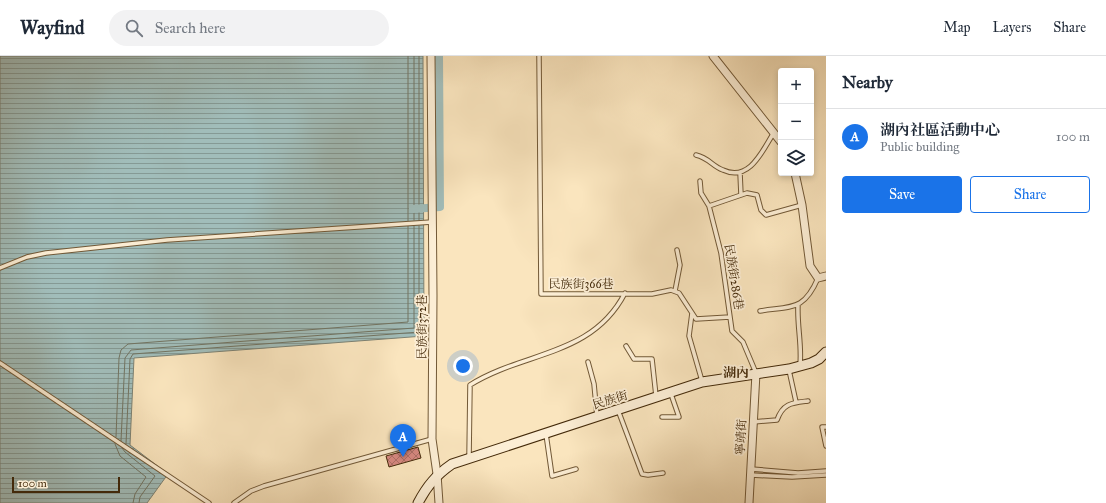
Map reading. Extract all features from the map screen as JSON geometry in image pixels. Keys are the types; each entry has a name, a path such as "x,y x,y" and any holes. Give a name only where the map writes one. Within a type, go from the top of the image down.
{"street":[{"name":"民族街372巷","path":"431,56 432,439 439,503"},
{"path":"713,56 779,140"},
{"path":"796,176 802,205 810,266 822,277"},
{"name":"民族街","path":"418,503 426,487 437,474 452,464 670,394 702,382 756,372 789,369 819,360 826,352"},
{"name":"寧靖街","path":"749,503 752,422 756,372"}],"lane":[{"name":"民族街366巷","path":"469,458 470,385 581,339 607,320 618,307 625,293 541,294 539,56"},
{"path":"696,155 710,160 722,170 740,173 750,168 756,161 773,134"},
{"path":"740,173 741,196"},
{"name":"民族街286巷","path":"700,181 701,193 708,206 721,253 732,331 743,342 756,372"},
{"path":"708,206 747,193 757,195 761,210 766,215 802,205"},
{"path":"0,268 27,257 46,252 166,240 432,219"},
{"path":"675,291 680,265 677,250"},
{"path":"760,311 798,305 809,297 822,277"},
{"path":"625,293 652,294 675,291 679,293 696,319 730,317"},
{"path":"798,305 798,328 802,348 800,366"},
{"path":"692,313 689,336 702,382"},
{"path":"626,346 634,359 652,359 656,398"},
{"path":"588,362 594,384 598,416"},
{"path":"0,363 209,503"},
{"path":"789,369 796,402"},
{"path":"662,417 679,417 670,394"},
{"path":"752,422 777,420 782,409 796,402 808,401"},
{"path":"618,410 642,474 648,475 663,473"},
{"path":"826,427 822,427 826,446"},
{"path":"546,433 552,476 576,469"},
{"path":"234,503 251,491 264,486 432,439"},
{"path":"750,472 826,471"},
{"path":"750,472 792,477 826,476"}],"water":[{"path":"0,56 423,56 424,336 134,358 130,445 168,474 147,503 0,503"}],"building":[{"path":"418,447 421,458 389,467 386,456"}],"waterway":[{"path":"413,209 440,207 439,56"}],"place":[{"name":"湖內社區活動中心","path":"403,457"}],"district":[{"name":"湖內","path":"736,373"}]}
